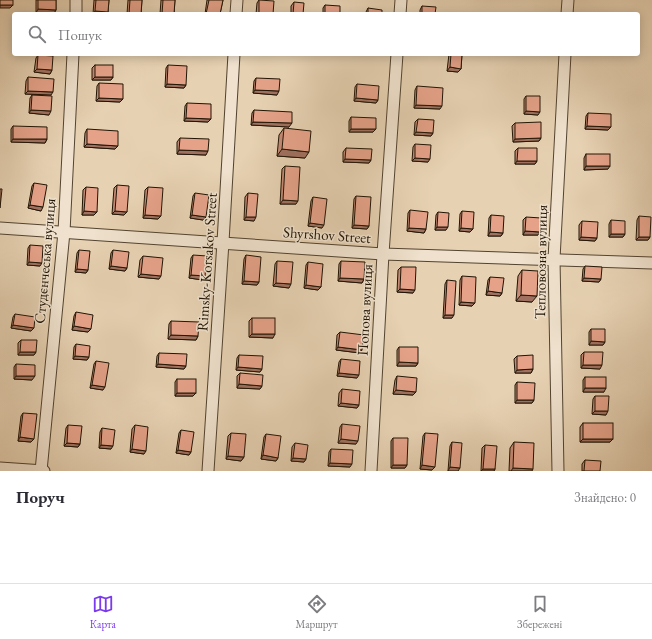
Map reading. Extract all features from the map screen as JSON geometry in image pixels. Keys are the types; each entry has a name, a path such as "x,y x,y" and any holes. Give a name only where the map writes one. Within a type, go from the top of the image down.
{"street":[{"path":"76,0 76,12"},
{"path":"236,12 237,0"},
{"path":"400,12 402,0"},
{"path":"567,12 568,0"},
{"name":"Студєнчеська вулиця","path":"43,471 64,232 74,56"},
{"name":"Rimsky-Korsakov Street","path":"208,471 234,56"},
{"name":"Попова вулиця","path":"371,471 383,254 397,56"},
{"name":"Тепловозна вулиця","path":"558,471 554,259 565,56"},
{"name":"Shyrshov Street","path":"0,228 383,254 652,263"},
{"path":"0,468 43,471"}],"building":[{"path":"0,0 13,0 13,5 0,5"},
{"path":"38,0 56,0 56,10 38,9"},
{"path":"96,0 109,0 108,12 95,11"},
{"path":"130,0 142,0 141,12 129,12"},
{"path":"163,0 175,0 174,12 162,12"},
{"path":"209,0 223,0 220,12 206,12"},
{"path":"259,0 274,1 273,12 259,12"},
{"path":"294,2 304,3 303,12 293,12"},
{"path":"325,5 340,6 340,12 325,12"},
{"path":"422,6 436,7 435,12 422,12"},
{"path":"368,8 382,10 382,12 368,12"},
{"path":"38,56 53,56 52,70 37,69"},
{"path":"451,56 462,56 461,69 450,67"},
{"path":"95,65 113,65 113,77 95,77"},
{"path":"168,65 187,66 186,85 167,84"},
{"path":"28,77 54,79 53,92 28,91"},
{"path":"256,78 280,79 279,91 255,90"},
{"path":"99,83 123,84 123,99 99,98"},
{"path":"357,84 379,86 378,100 356,98"},
{"path":"417,86 443,88 442,106 416,105"},
{"path":"32,95 52,96 51,111 31,110"},
{"path":"526,96 540,96 540,112 526,111"},
{"path":"187,103 211,104 211,119 186,118"},
{"path":"254,110 292,112 292,123 253,122"},
{"path":"588,113 611,114 611,127 587,126"},
{"path":"351,117 376,118 376,129 351,129"},
{"path":"418,119 434,120 433,133 416,132"},
{"path":"541,122 541,138 515,139 515,123"},
{"path":"13,126 47,127 47,139 13,139"},
{"path":"284,128 311,131 309,152 282,149"},
{"path":"87,129 118,131 118,146 87,144"},
{"path":"180,138 209,139 208,151 179,150"},
{"path":"415,144 431,145 430,159 415,158"},
{"path":"346,148 372,149 371,160 345,159"},
{"path":"518,148 537,148 537,161 517,161"},
{"path":"586,154 610,154 610,166 586,166"},
{"path":"285,166 300,167 298,201 283,200"},
{"path":"34,183 47,185 43,207 30,205"},
{"path":"117,185 129,186 127,212 115,211"},
{"path":"86,187 98,188 97,212 84,211"},
{"path":"148,187 163,188 161,216 145,215"},
{"path":"0,189 2,189 0,208"},
{"path":"195,193 209,195 206,217 192,215"},
{"path":"248,193 258,194 256,217 246,217"},
{"path":"356,196 371,197 369,226 354,225"},
{"path":"313,197 327,199 324,225 310,223"},
{"path":"410,210 428,212 426,229 409,228"},
{"path":"462,211 474,212 473,229 461,228"},
{"path":"438,212 449,213 448,227 437,227"},
{"path":"491,215 504,216 503,233 490,232"},
{"path":"639,216 651,217 650,237 639,237"},
{"path":"526,217 541,218 540,232 525,231"},
{"path":"611,220 625,221 625,234 611,234"},
{"path":"582,221 598,222 597,238 581,237"},
{"path":"30,245 43,246 42,263 29,262"},
{"path":"79,250 90,251 88,270 77,269"},
{"path":"113,250 129,252 127,268 111,266"},
{"path":"193,255 207,256 205,276 191,275"},
{"path":"246,255 261,257 259,282 244,281"},
{"path":"143,256 163,258 161,276 141,274"},
{"path":"277,261 293,262 291,284 276,283"},
{"path":"341,261 365,262 364,279 340,278"},
{"path":"308,262 323,264 321,287 306,285"},
{"path":"585,266 602,267 601,279 584,278"},
{"path":"401,267 416,267 415,290 400,289"},
{"path":"522,270 538,271 537,296 521,295"},
{"path":"462,276 476,277 475,303 461,302"},
{"path":"490,277 504,278 502,293 488,291"},
{"path":"447,280 456,281 454,315 445,315"},
{"path":"76,312 93,315 91,329 74,326"},
{"path":"15,314 35,317 34,328 13,325"},
{"path":"252,318 275,318 275,334 252,334"},
{"path":"171,321 199,322 198,336 171,335"},
{"path":"591,329 605,329 605,342 591,341"},
{"path":"340,332 364,335 362,350 338,347"},
{"path":"21,340 37,340 36,352 20,352"},
{"path":"76,344 90,346 89,357 75,356"},
{"path":"399,347 418,347 418,363 399,362"},
{"path":"584,352 603,352 602,365 583,365"},
{"path":"159,353 187,354 186,366 158,364"},
{"path":"239,355 263,356 262,369 238,367"},
{"path":"533,355 533,369 517,370 517,356"},
{"path":"341,359 360,361 359,375 339,373"},
{"path":"96,361 109,363 105,387 92,385"},
{"path":"16,364 35,365 35,376 16,376"},
{"path":"240,373 263,375 262,386 239,384"},
{"path":"397,376 417,378 416,392 396,390"},
{"path":"585,377 606,377 606,388 585,388"},
{"path":"177,379 196,379 196,393 177,393"},
{"path":"517,382 535,383 534,400 517,400"},
{"path":"342,389 360,391 359,405 341,403"},
{"path":"595,396 609,396 608,411 595,411"},
{"path":"23,413 37,414 34,439 20,437"},
{"path":"583,423 613,423 613,439 583,439"},
{"path":"342,424 360,426 358,441 341,439"},
{"path":"68,425 82,426 80,444 67,443"},
{"path":"135,425 148,427 146,451 132,449"},
{"path":"102,428 115,430 113,446 101,445"},
{"path":"181,430 194,432 191,452 178,450"},
{"path":"231,433 246,434 244,457 228,456"},
{"path":"425,433 438,434 435,467 422,465"},
{"path":"266,434 281,436 278,458 263,455"},
{"path":"393,438 408,438 407,465 393,465"},
{"path":"452,442 462,443 460,468 450,467"},
{"path":"514,442 534,443 533,469 513,468"},
{"path":"295,443 308,445 306,459 293,458"},
{"path":"485,445 497,446 495,469 483,469"},
{"path":"331,449 353,450 352,464 330,463"},
{"path":"585,460 601,461 600,471 584,471"}]}
